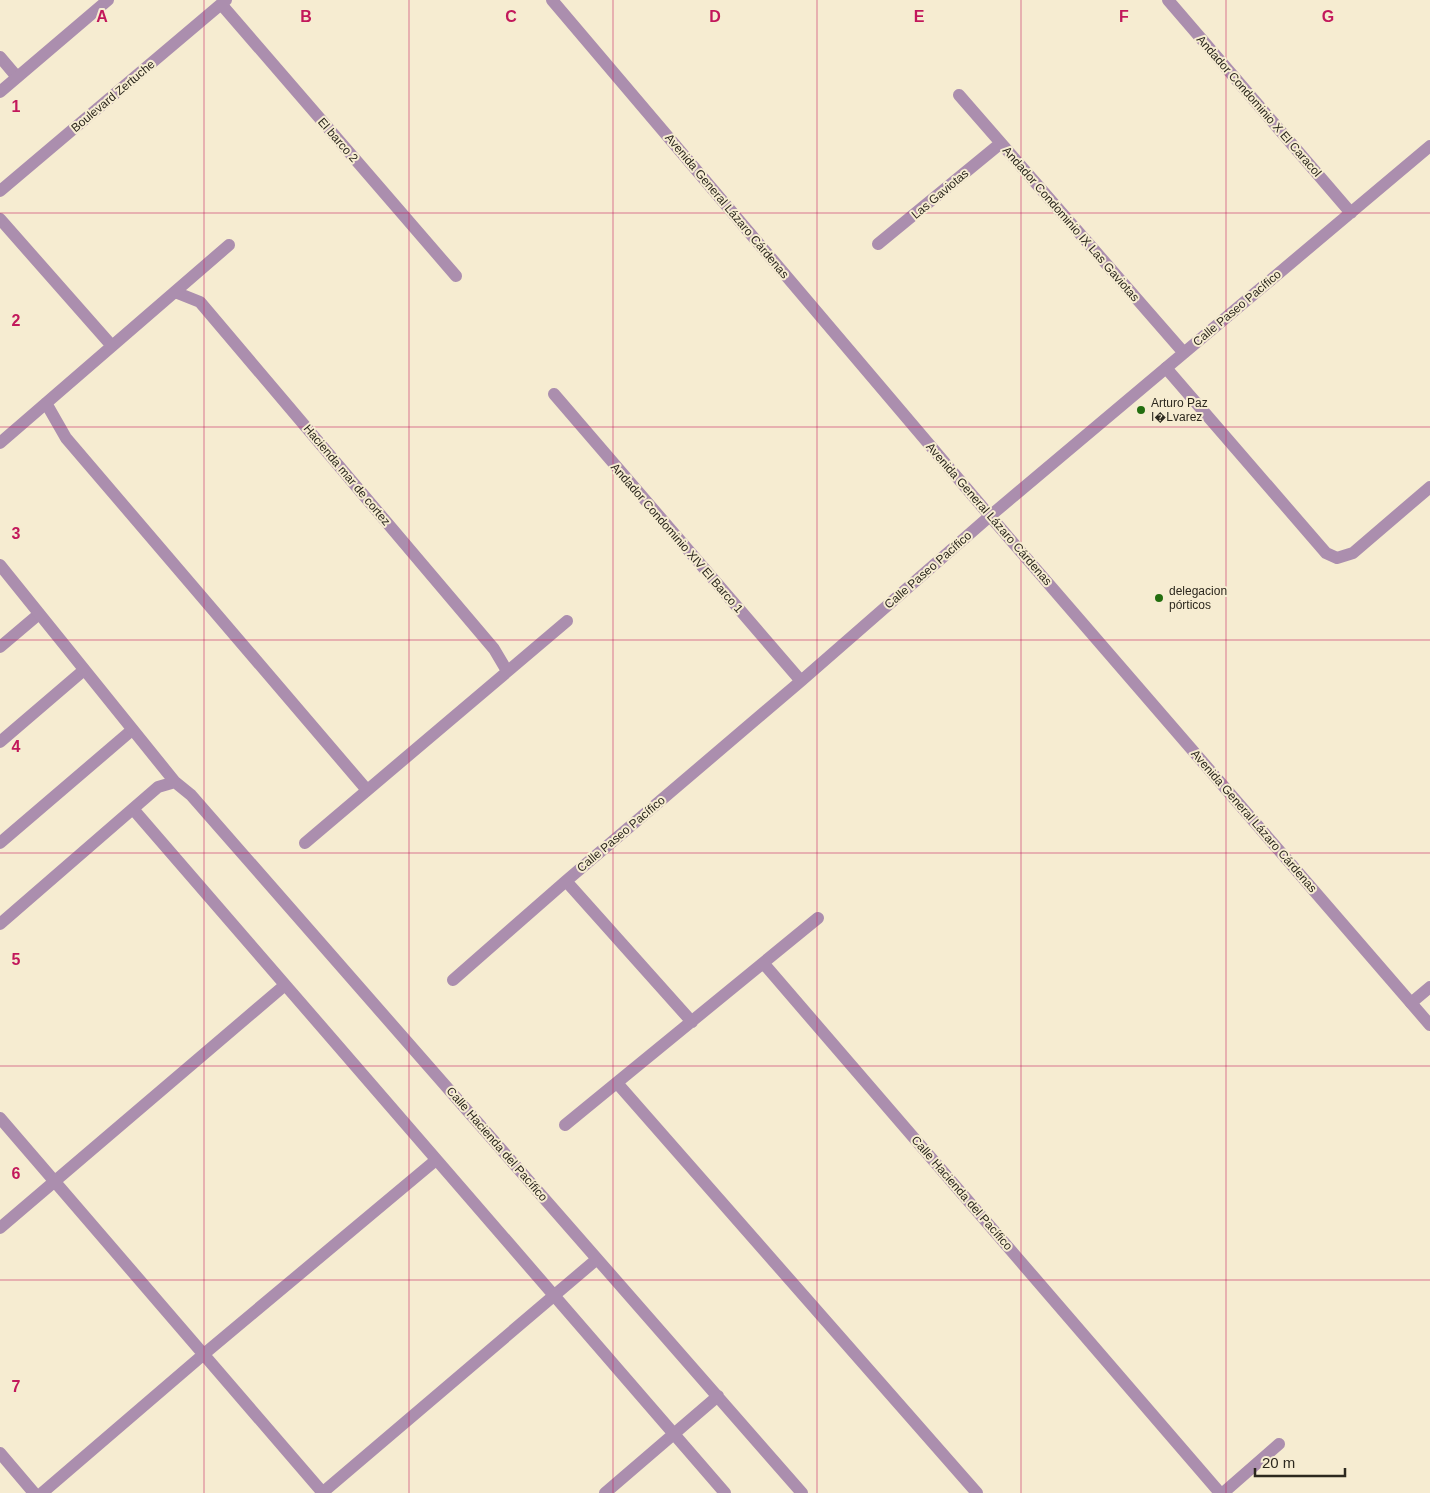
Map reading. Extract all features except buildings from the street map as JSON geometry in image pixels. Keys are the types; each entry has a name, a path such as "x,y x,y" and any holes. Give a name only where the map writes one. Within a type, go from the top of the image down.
{"street":[{"path":"0,92 108,0"},
{"name":"Avenida General Lázaro Cárdenas","path":"552,0 990,516 1430,1025"},
{"name":"Andador Condominio X El Caracol","path":"1168,0 1351,213"},
{"name":"Boulevard Zertuche","path":"0,191 223,2"},
{"name":"El barco 2","path":"223,2 456,276"},
{"path":"0,57 18,77"},
{"name":"Andador Condominio IX Las Gaviotas","path":"958,95 1184,353"},
{"name":"Las Gaviotas","path":"878,244 1001,143"},
{"name":"Calle Paseo Pacífico","path":"453,980 990,516 1430,146"},
{"path":"0,219 112,346"},
{"path":"0,443 229,245"},
{"name":"Hacienda mar de cortez","path":"175,292 200,302 494,649 507,672"},
{"path":"1166,368 1326,553 1332,556 1337,558 1353,553 1430,487"},
{"name":"Andador Condominio XIV El Barco 1","path":"554,394 801,681"},
{"path":"46,403 66,438 367,790"},
{"name":"Calle Hacienda del Pacífico","path":"0,565 174,782 192,795 802,1493"},
{"path":"0,647 39,614"},
{"path":"305,842 566,621"},
{"path":"0,742 84,670"},
{"path":"0,843 132,730"},
{"path":"0,924 158,787 174,782"},
{"path":"133,809 725,1493"},
{"path":"566,881 692,1022"},
{"path":"565,1126 818,918"},
{"name":"Calle Hacienda del Pacífico","path":"764,964 1222,1493"},
{"path":"0,1228 285,985"},
{"path":"1411,1003 1430,987"},
{"path":"617,1082 977,1493"},
{"path":"0,1118 322,1493 597,1259"},
{"path":"42,1493 204,1354 436,1160"},
{"path":"605,1493 718,1396"},
{"path":"1222,1493 1278,1444"},
{"path":"0,1453 34,1493"}],"place":[{"name":"Arturo Paz I�Lvarez","path":"1141,410"},
{"name":"delegacion pórticos","path":"1159,598"}]}
